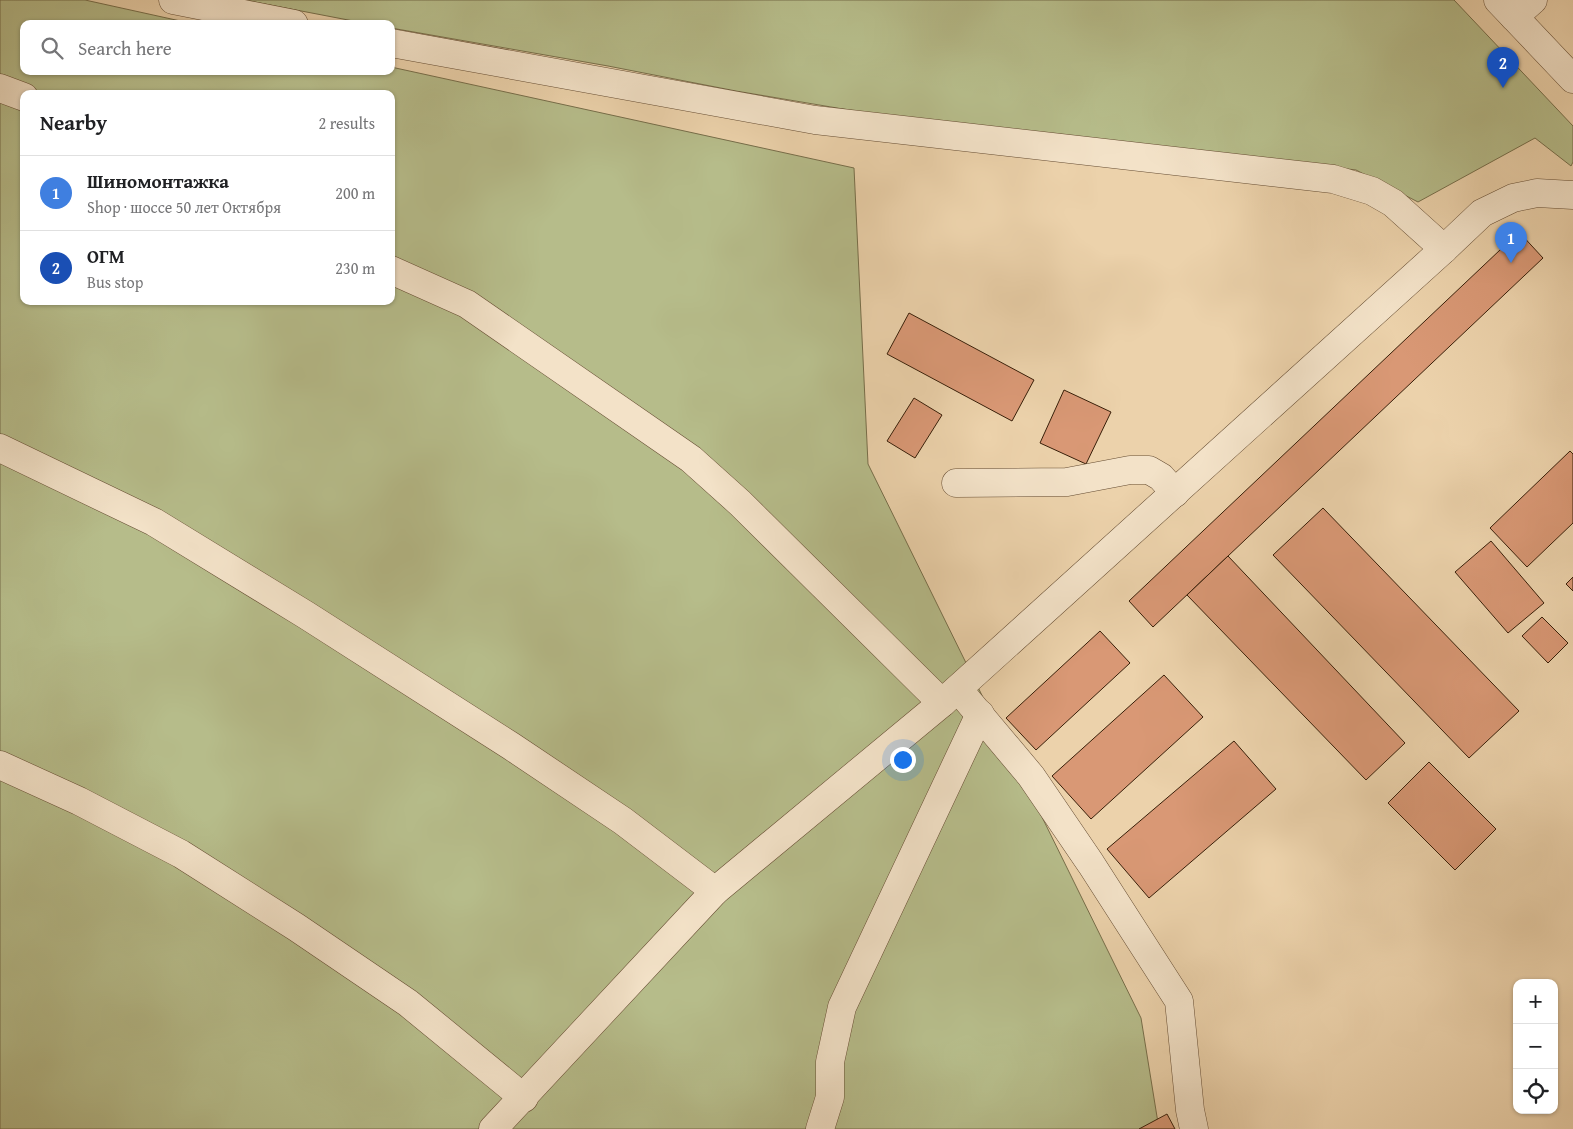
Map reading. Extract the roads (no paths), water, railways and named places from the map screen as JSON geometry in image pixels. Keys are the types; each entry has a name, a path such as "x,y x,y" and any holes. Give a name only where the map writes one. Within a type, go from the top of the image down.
{"street":[{"path":"173,0 274,20"},
{"path":"1515,6 1573,80"},
{"path":"395,44 815,120 1333,179 1372,191 1394,203 1444,249"},
{"path":"0,88 20,96"},
{"path":"494,1129 715,891 950,696 1482,213 1513,198 1537,193 1573,195"},
{"path":"395,272 467,304 691,458 950,696 980,714 1031,776 1091,864 1179,1001 1190,1110 1194,1129"},
{"path":"0,448 154,522 306,615 623,820 715,891"},
{"path":"956,483 1067,482 1130,470 1150,470 1162,478 1175,493"},
{"path":"820,1129 830,1097 830,1062 842,1007 980,714"},
{"path":"0,765 78,801 181,854 296,927 408,1003 524,1098"}],"place":[{"name":"ОГМ","path":"1503,88"},
{"name":"Шиномонтажка","path":"1511,263"}]}
